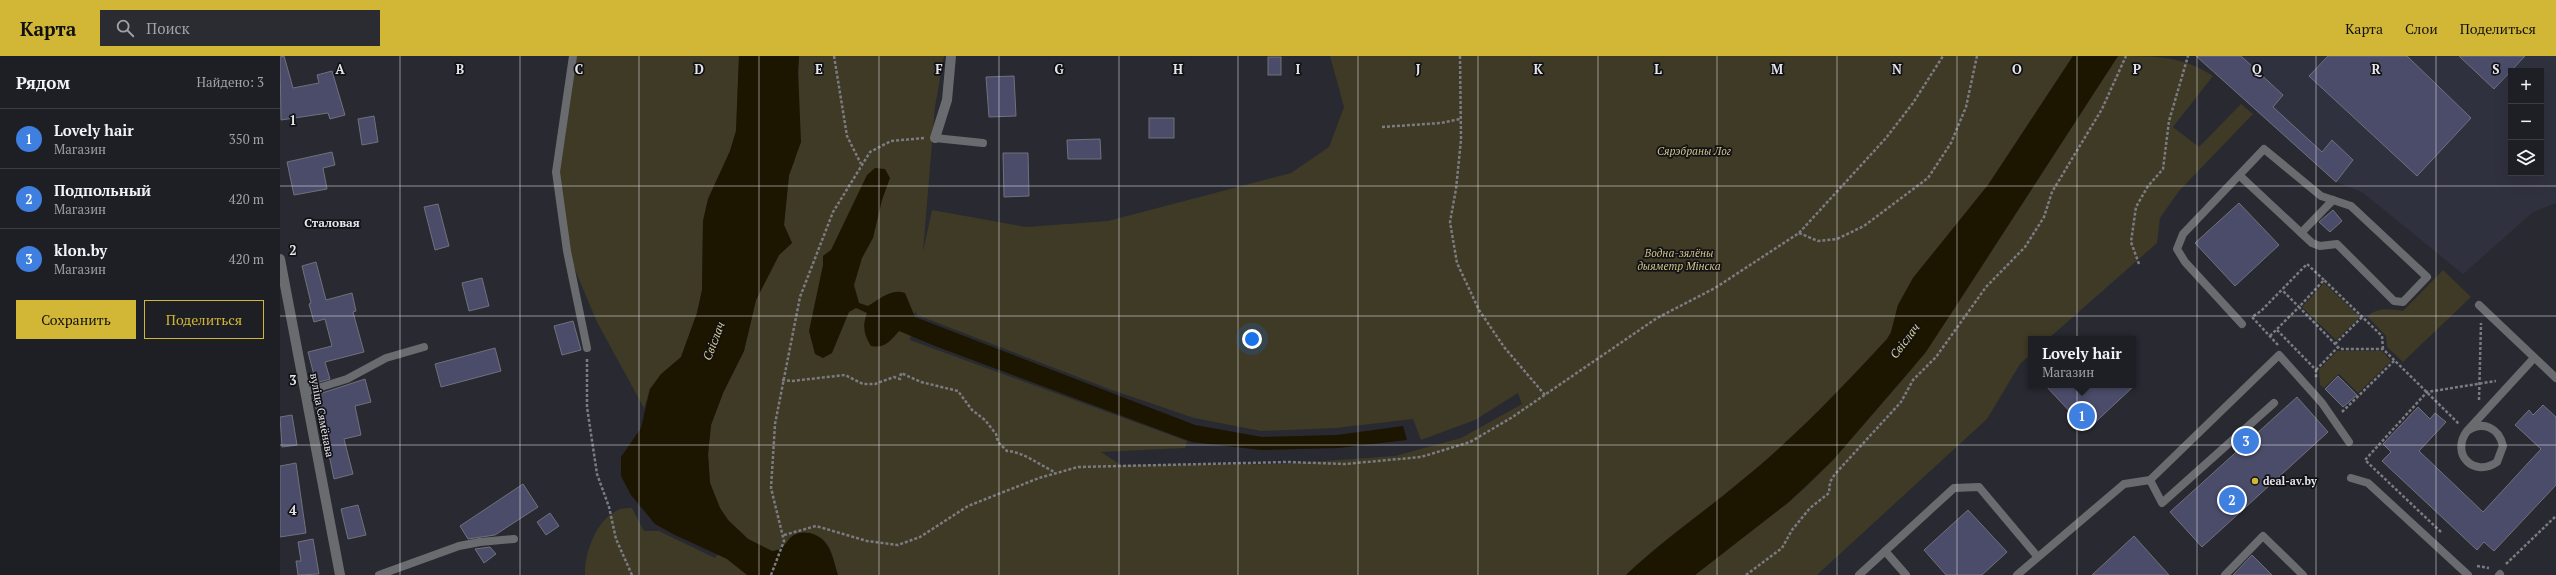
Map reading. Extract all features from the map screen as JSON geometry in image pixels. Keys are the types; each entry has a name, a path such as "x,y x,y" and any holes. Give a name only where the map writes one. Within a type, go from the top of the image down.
{"street":[{"path":"936,138 947,100 952,56"},
{"name":"вуліца Сямёнава","path":"280,260 340,575"}],"lane":[{"path":"573,56 556,172 567,251 587,348"},
{"path":"936,138 983,143"},
{"path":"2239,175 2312,243 2320,246 2337,244 2394,301 2399,303 2403,302 2427,277 2350,206 2321,196 2264,149 2239,175 2183,234 2177,249 2185,262 2242,324"},
{"path":"2301,234 2332,200"},
{"path":"2480,306 2556,378"},
{"path":"305,392 347,378 386,358 424,346"},
{"path":"2017,575 2037,556 2124,484 2150,480 2279,355 2322,403 2349,442"},
{"path":"2466,431 2479,425 2487,426 2498,432 2503,446 2497,462 2482,469 2474,467 2466,461 2460,449 2460,442 2466,431 2534,358"},
{"path":"2150,480 2162,503 2274,403"},
{"path":"2351,478 2368,483 2468,575"},
{"path":"1858,575 1954,488 1979,487 2037,556"},
{"path":"2226,575 2263,536 2303,575"},
{"path":"379,575 459,546 514,539"},
{"path":"1885,551 1906,575"}],"path":[{"path":"834,56 847,136 861,164"},
{"path":"1460,56 1461,140 1456,189 1450,222 1457,263 1479,310 1504,347 1545,395"},
{"path":"784,535 816,526 867,541 898,545 920,537 968,506 1055,472 1078,467 1288,462 1345,464 1421,457 1470,442 1545,395 1657,318 1714,288 1799,233 1886,138 1913,102 1943,56"},
{"path":"1799,233 1818,241 1837,239 1864,226 1928,178 1951,144 1963,114 1977,56"},
{"path":"1746,575 1782,548 1792,530 1810,508 1829,493 1830,482 1835,474 1901,402 1913,380 1936,357 1986,288 2026,247 2044,217 2052,192 2102,110 2126,56"},
{"path":"2139,264 2131,242 2136,207 2148,186 2163,169 2169,121 2188,56"},
{"path":"1382,127 1441,123 1460,119"},
{"path":"771,575 784,541 784,535 771,488 775,424 782,380 800,297 833,212 861,164 870,152 891,141 915,138 936,138"},
{"path":"2281,348 2252,317 2261,311 2307,264 2382,336 2384,349 2466,431"},
{"path":"2270,336 2324,280"},
{"path":"2282,290 2340,349 2384,349"},
{"path":"2479,418 2480,306"},
{"path":"2335,344 2362,317"},
{"path":"2277,330 2316,370 2317,386 2312,381"},
{"path":"2316,370 2338,347"},
{"path":"587,348 587,407 597,474 609,507 616,539 632,575"},
{"path":"2338,407 2342,412 2395,360"},
{"path":"782,380 792,381 845,375 863,384 875,384 894,377 900,379 901,374 921,382 932,383 958,391 972,410 985,420 996,434 998,442 1007,451 1018,452 1032,462 1055,472"},
{"path":"2444,534 2365,460 2427,392 2514,378"},
{"path":"2500,572 2556,516"},
{"path":"2472,561 2481,568 2494,567"}],"shaded area":[{"path":"2196,56 2556,56 2556,203 2533,212 2463,274 2362,192 2336,182"}],"green space":[{"path":"573,56 739,56 736,131 730,151 708,199 703,221 702,290 697,313 681,357 650,389 644,408 597,322 567,251 556,172"},
{"name":"Водна-зялёны дыяметр Мінска","path":"799,56 944,56 935,107 923,252 932,210 1026,227 1108,221 1291,173 1329,147 1344,107 1330,56 2073,56 1988,185 1913,278 1898,305 1891,333 1887,339 1798,431 1727,493 1668,538 1626,575 838,575 830,549 823,539 817,536 804,533 796,534 791,537 780,549 772,551 748,539 728,520 720,508 710,483 708,454 711,425 723,393 744,351 756,300 779,255 792,243 784,225 789,175 795,160","holes":["915,311 917,315 1109,389 1194,418 1261,431 1336,428 1413,419 1421,440 1475,420 1518,393 1522,404 1461,438 1395,456 1281,464 1121,465 1101,452 1185,448 1187,441 910,340"]},
{"path":"2118,56 2168,58 2191,64 2213,76 2173,127 2199,147 2241,104 2253,114 2179,191 2160,218 2157,243 2051,336 2028,336 2028,357 2020,364 1987,419 1817,575 1695,575 1804,489 1833,460 1912,369 1951,314"},
{"path":"2443,270 2471,297 2403,362 2387,347 2386,336 2367,316 2380,310 2388,309 2403,311"},
{"path":"2324,283 2360,317 2336,340 2302,307"},
{"path":"2337,351 2382,351 2391,361 2358,393 2339,374 2324,388 2320,385 2319,370"},
{"path":"632,508 644,531 659,531 715,558 718,554 734,563 747,575 585,575 589,548 597,530 609,516 618,510"}],"water":[{"name":"Свіслач","path":"739,56 799,56 798,71 801,142 789,175 784,225 792,243 779,255 756,300 744,351 723,393 711,425 708,454 710,483 720,508 728,520 748,539 772,551 780,549 791,537 798,533 810,533 817,536 827,544 838,575 747,575 727,559 655,524 631,495 621,476 621,457 641,428 650,389 661,374 681,357 697,313 702,290 703,221 708,199 730,151 736,131"},
{"name":"Свіслач","path":"2073,56 2118,56 1926,352 1833,460 1789,502 1695,575 1626,575 1654,550 1727,493 1798,431 1887,339 1891,332 1898,305 1913,278 1988,185"},
{"path":"875,168 885,169 890,178 882,200 873,238 862,258 854,285 859,303 868,306 890,293 905,293 915,317 1195,425 1262,437 1337,435 1403,426 1407,440 1339,448 1261,450 1192,442 935,346 899,331 884,345 876,347 871,346 864,330 867,313 856,308 849,312 832,353 823,358 815,354 809,331 823,265 823,256 831,250 867,175"}],"building":[{"path":"284,56 293,88 319,83 317,75 332,71 345,115 330,119 328,113 281,120 280,57"},
{"path":"2196,56 2241,56 2283,95 2273,107 2322,152 2332,140 2353,160 2336,182"},
{"path":"2328,56 2407,56 2471,118 2417,176 2309,76"},
{"path":"2459,56 2525,56 2514,68 2508,68 2508,74 2494,89"},
{"path":"1268,57 1281,57 1281,75 1268,75"},
{"path":"1014,76 1016,116 989,117 986,77"},
{"path":"374,116 378,142 362,145 358,119"},
{"path":"1149,118 1174,118 1174,138 1149,138"},
{"path":"1100,139 1101,159 1068,159 1067,140"},
{"path":"332,152 335,165 323,168 327,189 294,195 287,162"},
{"path":"1003,153 1028,153 1029,196 1004,197"},
{"path":"2239,203 2279,245 2235,286 2195,243"},
{"path":"438,204 449,246 435,250 424,207"},
{"path":"2333,210 2342,221 2330,232 2319,222"},
{"path":"316,262 326,300 352,293 356,311 353,312 364,352 325,362 330,379 316,383 308,352 332,346 325,319 314,322 309,304 311,303 302,266"},
{"path":"482,278 489,306 469,311 462,283"},
{"path":"573,321 581,350 562,355 554,326"},
{"path":"495,348 501,371 441,387 435,364"},
{"path":"2338,376 2357,395 2343,407 2325,389"},
{"path":"365,379 371,402 355,406 361,435 344,439 353,474 334,479 320,411 317,412 313,396"},
{"path":"2048,388 2132,388 2087,430"},
{"path":"2297,397 2328,432 2202,547 2170,512"},
{"path":"2543,405 2556,417 2556,485 2494,551 2484,542 2477,550 2382,461 2391,452 2383,444 2418,407 2430,419 2435,413 2446,422 2419,451 2483,512 2541,449 2515,425 2529,410 2533,415"},
{"path":"292,415 297,445 282,447 280,417"},
{"path":"296,463 306,533 280,537 280,466"},
{"path":"523,484 538,507 495,535 468,539 460,526"},
{"path":"358,505 366,535 348,539 341,509"},
{"path":"1968,510 2007,552 1982,575 1946,575 1924,550"},
{"path":"550,513 559,526 546,535 537,522"},
{"path":"2134,536 2169,575 2092,575"},
{"path":"313,539 319,574 298,575 296,561 301,561 298,542"},
{"path":"490,547 496,554 484,563 475,549"},
{"path":"2252,555 2272,575 2233,575"}],"place":[{"name":"Lovely hair","path":"2082,416"},
{"name":"klon.by","path":"2246,441"},
{"name":"deal-av.by","path":"2255,481"},
{"name":"Подпольный","path":"2232,500"}],"district":[{"name":"Сталовая","path":"332,223"}],"park label":[{"name":"Сярэбраны Лог","path":"1694,151"}]}
